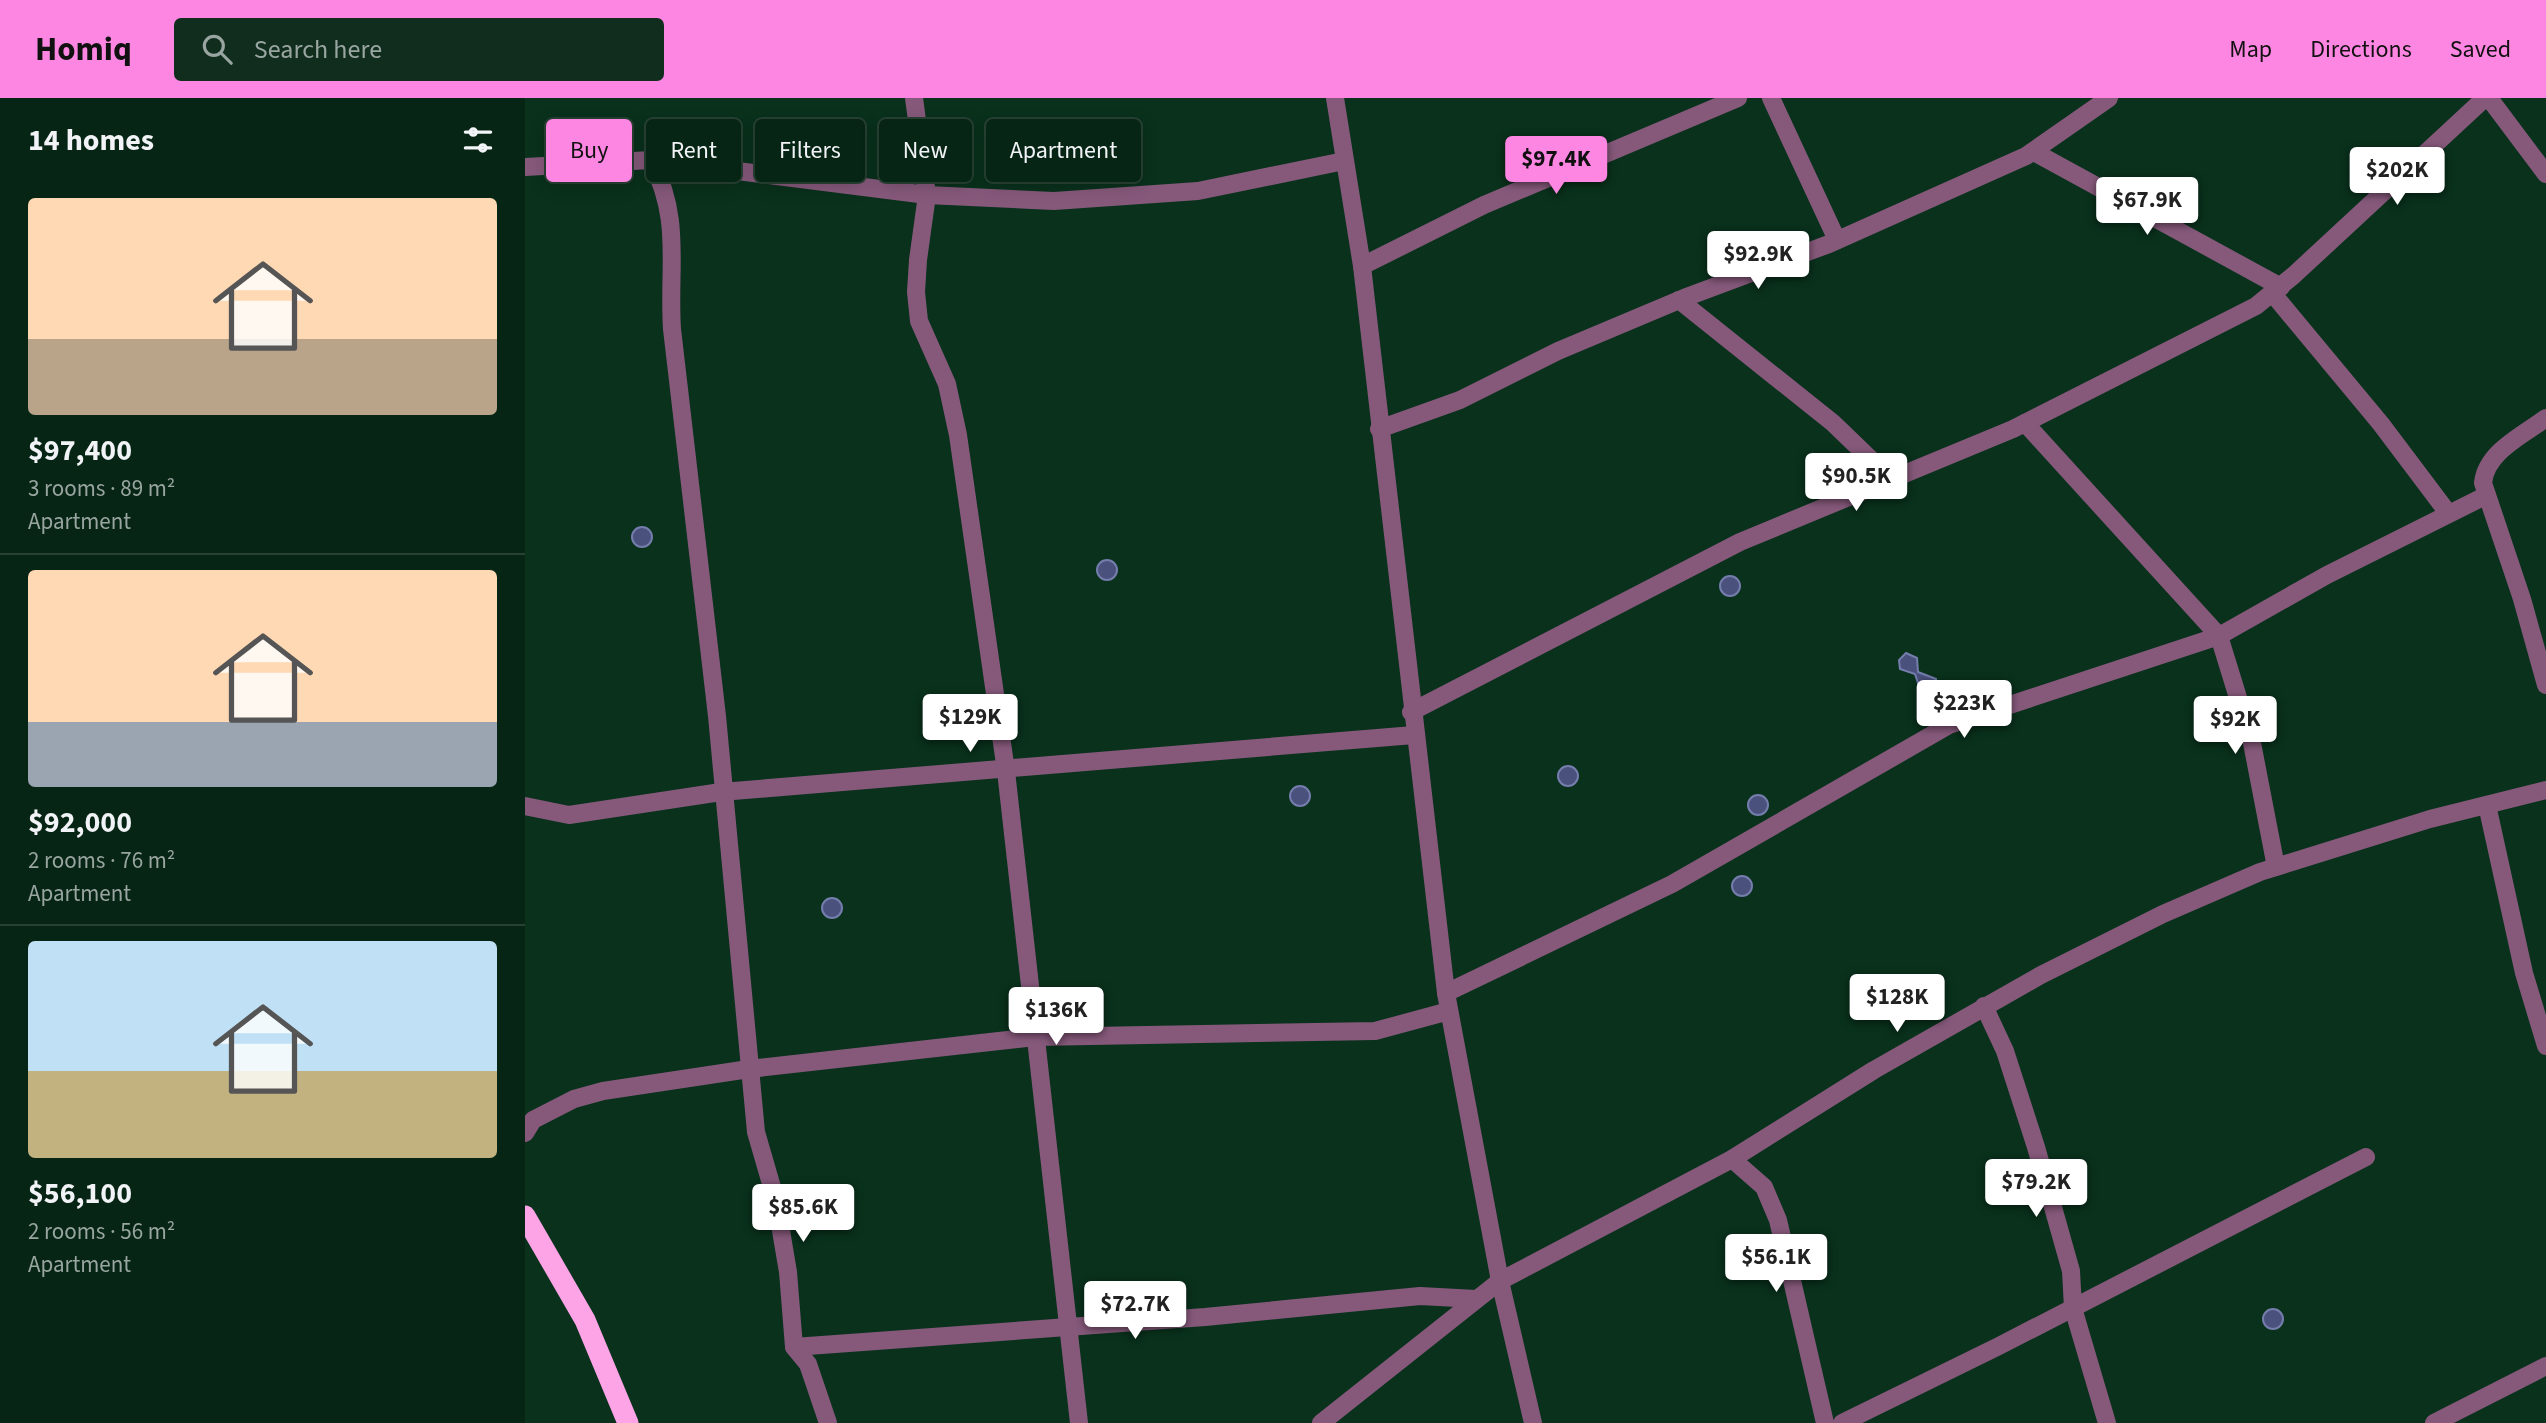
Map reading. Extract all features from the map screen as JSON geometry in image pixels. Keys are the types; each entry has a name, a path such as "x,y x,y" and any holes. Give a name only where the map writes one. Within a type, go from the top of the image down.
{"highway":[{"path":"525,1216 585,1320 628,1423"}],"street":[{"path":"914,98 927,195 918,260 916,292 919,321 954,408 1006,771 1079,1423"},
{"path":"1335,98 1362,266 1379,429 1397,555 1411,712 1447,1002 1500,1281 1533,1423"},
{"path":"1362,266 1485,205 1738,98"},
{"path":"1771,98 1837,240"},
{"path":"1379,429 1460,400 1558,351 1679,300 1837,240 2034,152 2109,98"},
{"path":"1411,712 1740,542 2025,423 2236,317 2277,291 2487,98 2546,174"},
{"path":"2034,152 2277,291 2448,513"},
{"path":"525,167 646,160"},
{"path":"741,171 927,195 1054,201 1198,191 1344,161"},
{"path":"660,182 674,240 670,296 672,329 717,716 721,792 756,1132 776,1201 788,1272 794,1347 808,1364 828,1423"},
{"path":"1679,300 1833,423 1890,478"},
{"path":"2546,418 2490,463 2484,474 2485,496 2522,599 2546,685"},
{"path":"2025,423 2219,636 2252,743 2276,867"},
{"path":"525,1133 533,1119 573,1099 603,1091 749,1069 1035,1037 1375,1031 1447,1002 1672,884 1949,725 2219,636 2327,575 2485,496"},
{"path":"525,806 569,815 721,792 1414,736"},
{"path":"1321,1423 1500,1281 1732,1159 1874,1070 1985,1006 2163,914 2276,867 2545,786"},
{"path":"2487,805 2524,973 2546,1046"},
{"path":"1985,1006 2005,1051 2036,1147 2071,1271 2073,1308 2106,1423"},
{"path":"1842,1423 2366,1157"},
{"path":"1732,1159 1764,1187 1778,1220 1825,1423"},
{"path":"794,1347 1068,1327 1420,1296 1476,1299"},
{"path":"2434,1423 2546,1366"}],"building":[{"path":"642,527 649,530 652,537 649,544 642,547 635,544 632,537 635,530"},
{"path":"1107,560 1114,563 1117,570 1114,577 1107,580 1100,577 1097,570 1100,563"},
{"path":"1730,576 1737,579 1740,586 1737,593 1730,596 1723,593 1720,586 1723,579"},
{"path":"1906,653 1917,658 1918,672 1936,679 1934,691 1921,692 1915,674 1900,669 1899,660"},
{"path":"1568,766 1575,769 1578,776 1575,783 1568,786 1561,783 1558,776 1561,769"},
{"path":"1300,786 1307,789 1310,796 1307,803 1300,806 1293,803 1290,796 1293,789"},
{"path":"1758,795 1765,798 1768,805 1765,812 1758,815 1751,812 1748,805 1751,798"},
{"path":"1742,876 1749,879 1752,886 1749,893 1742,896 1735,893 1732,886 1735,879"},
{"path":"832,898 839,901 842,908 839,915 832,918 825,915 822,908 825,901"},
{"path":"2273,1309 2280,1312 2283,1319 2280,1326 2273,1329 2266,1326 2263,1319 2266,1312"}]}
